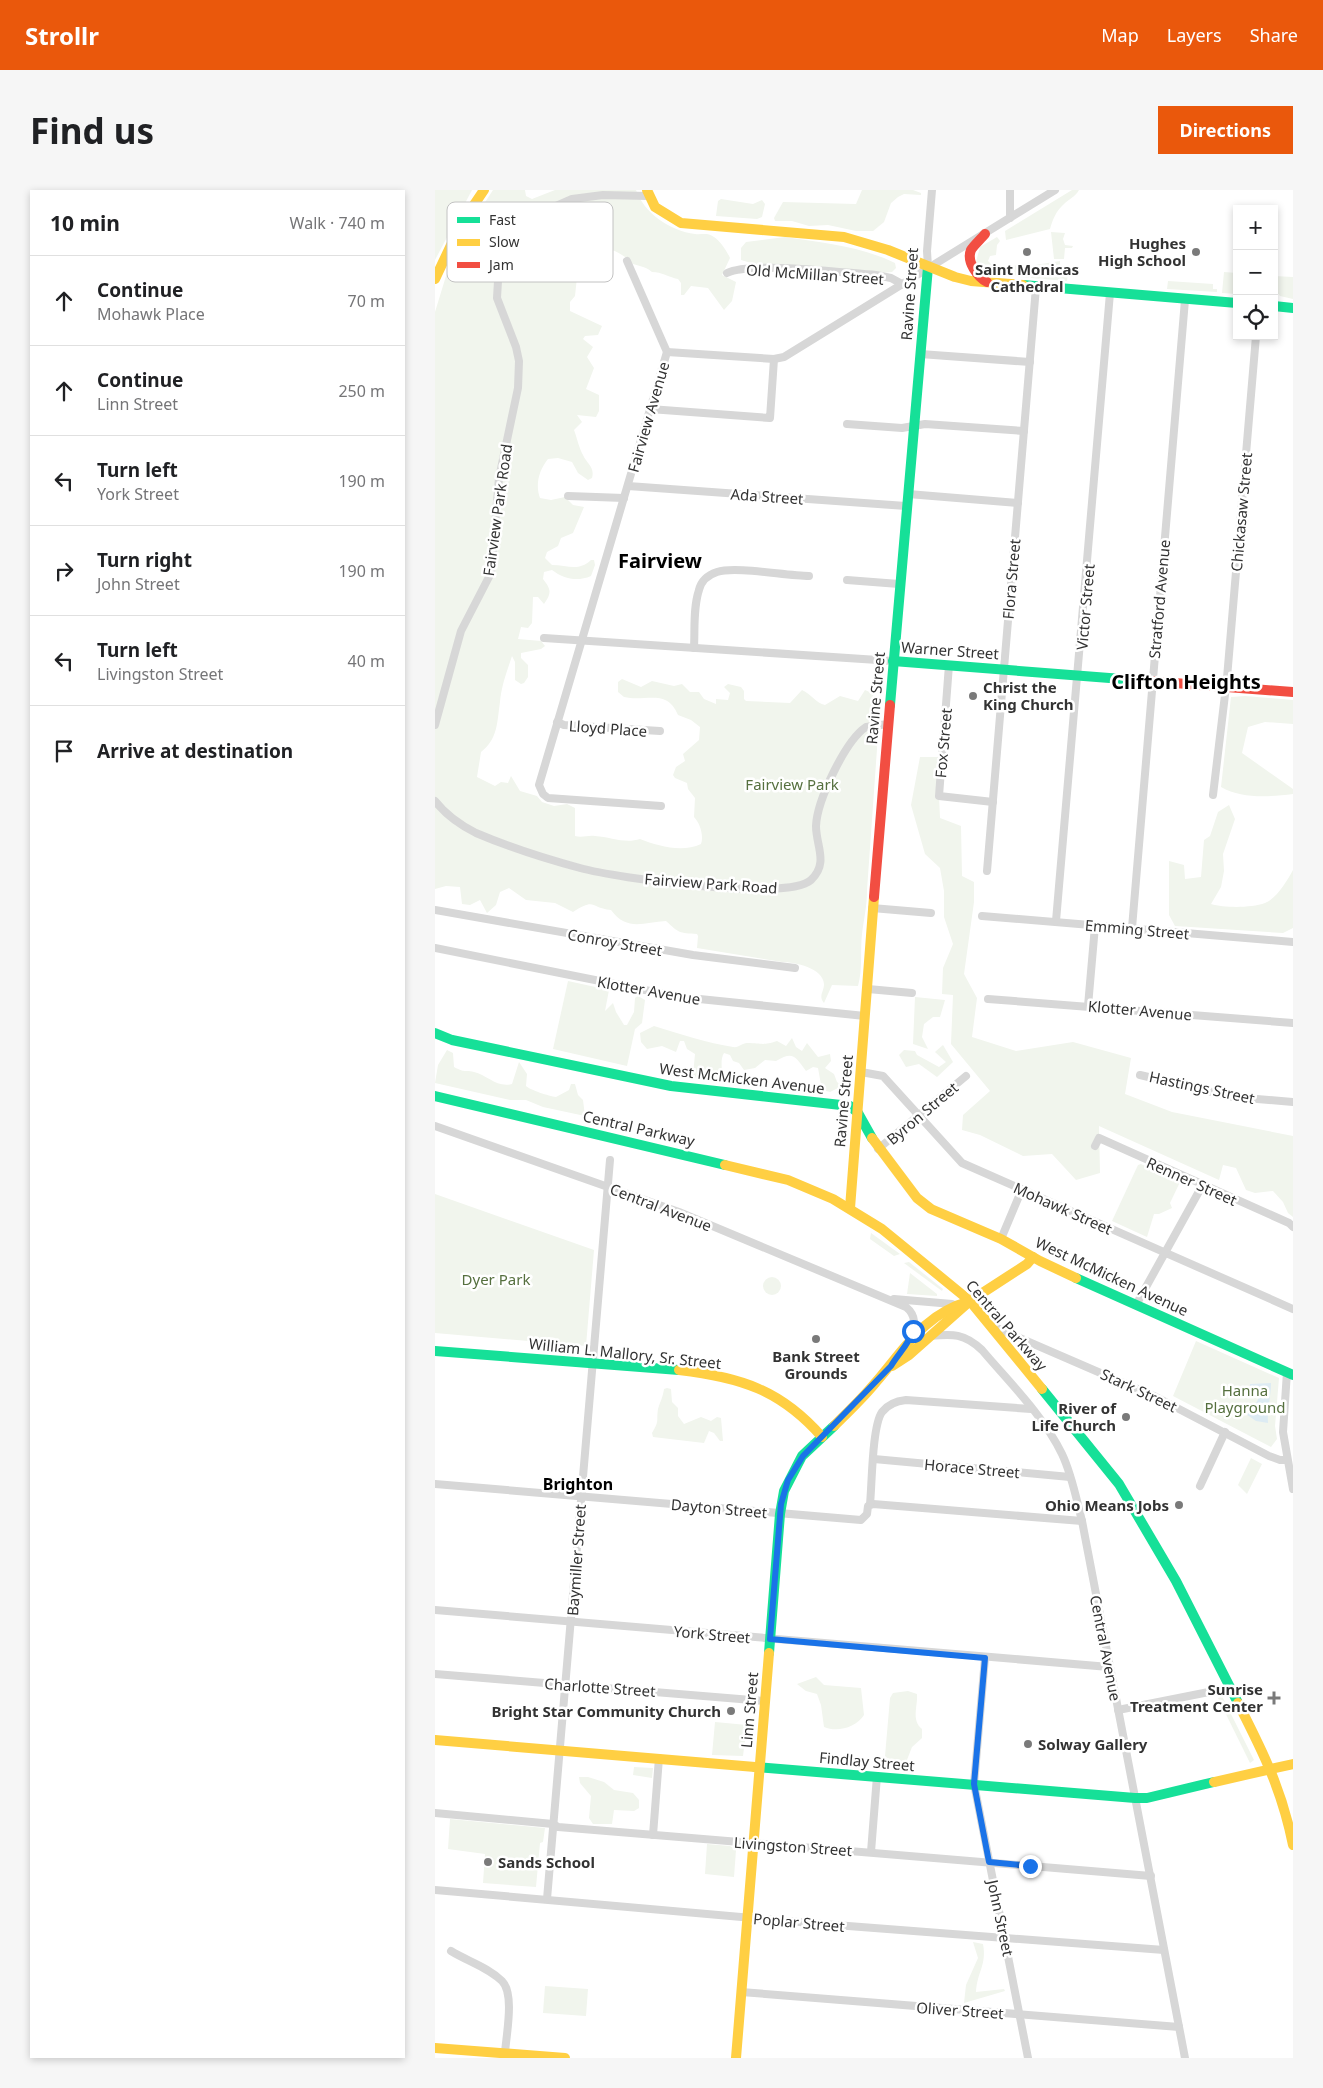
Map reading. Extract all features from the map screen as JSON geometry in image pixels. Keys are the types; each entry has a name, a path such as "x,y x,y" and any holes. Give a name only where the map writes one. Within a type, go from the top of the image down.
{"street":[{"path":"476,202 484,190"},
{"name":"Ravine Street","path":"850,1208 868,989 872,908 928,267 927,252 932,190"},
{"path":"1010,190 1010,218"},
{"name":"Fairview Avenue","path":"661,806 548,798 543,794 539,785 667,352 774,359 791,354 928,267 1055,190"},
{"path":"648,193 655,208 664,215 681,223 844,237 915,259 928,267 955,277 988,283 1233,303"},
{"name":"Fairview Park Road","path":"565,202 572,199 603,195 648,193"},
{"path":"985,234 971,251 969,260 980,278 988,283"},
{"path":"435,279 447,254"},
{"path":"627,261 667,352"},
{"name":"Old McMillan Street","path":"727,273 740,269 762,268 876,275 902,284"},
{"name":"Fairview Park Road","path":"435,725 461,631 491,573 499,478 518,388 519,360 516,347 497,298 498,282"},
{"name":"Flora Street","path":"987,871 1036,287"},
{"name":"Victor Street","path":"1056,921 1079,675 1110,293"},
{"name":"Stratford Avenue","path":"1131,928 1185,300"},
{"path":"1278,306 1293,308"},
{"name":"Chickasaw Street","path":"1213,795 1226,687 1256,340"},
{"path":"920,354 1030,362"},
{"path":"650,409 770,418 774,359"},
{"path":"847,424 902,428 925,424 1024,431"},
{"name":"Ada Street","path":"628,486 906,506"},
{"path":"908,494 1018,503"},
{"path":"568,496 624,498"},
{"path":"694,648 697,598 701,584 709,576 730,571 809,576"},
{"path":"847,580 899,584"},
{"name":"Warner Street","path":"544,638 949,665 1293,692"},
{"name":"Fox Street","path":"949,665 939,796 993,802"},
{"name":"Lloyd Place","path":"557,722 564,725 660,731"},
{"name":"Fairview Park Road","path":"435,801 443,811 475,832 581,868 644,878 736,888 763,890 786,888 810,881 821,866 822,858 817,827 820,808 831,779 845,752 866,726 888,724"},
{"path":"872,908 931,913"},
{"name":"Conroy Street","path":"435,910 685,954 795,968"},
{"name":"Emming Street","path":"982,916 1293,942"},
{"path":"1088,1006 1095,926"},
{"name":"Klotter Avenue","path":"435,948 681,997 865,1016"},
{"path":"868,989 912,993"},
{"name":"Klotter Avenue","path":"988,999 1293,1023"},
{"name":"West McMicken Avenue","path":"435,1033 461,1042 671,1086 850,1106 858,1113 878,1149 924,1204 1001,1239 1033,1257 1136,1305 1290,1373"},
{"name":"Mohawk Street","path":"861,1072 883,1076 958,1161 1164,1254 1293,1309"},
{"name":"Hastings Street","path":"1140,1075 1233,1097 1293,1102"},
{"name":"Byron Street","path":"878,1149 966,1076"},
{"name":"Central Parkway","path":"435,1096 759,1171 812,1189 850,1208 912,1252 970,1301 1119,1484 1176,1581 1271,1770 1285,1809 1293,1845"},
{"name":"Central Avenue","path":"435,1126 679,1212 884,1297 911,1311 915,1323 910,1340"},
{"name":"Renner Street","path":"1095,1146 1099,1138 1202,1186 1289,1223 1293,1227"},
{"name":"Baymiller Street","path":"547,1899 610,1160"},
{"path":"1136,1305 1202,1186"},
{"path":"1001,1239 1022,1189"},
{"path":"891,1366 909,1355 970,1301 1027,1264 1033,1257"},
{"name":"Central Avenue","path":"884,1297 926,1303 952,1304"},
{"path":"891,1366 901,1350 936,1315 952,1304 970,1301"},
{"name":"Stark Street","path":"988,1324 1156,1397 1269,1456 1280,1460 1287,1460"},
{"name":"Central Avenue","path":"930,1336 953,1334 970,1339 982,1350 1031,1409 1057,1444 1070,1477 1082,1521 1185,2058"},
{"name":"William L. Mallory, Sr. Street","path":"435,1351 702,1374 738,1381 765,1390 779,1398 802,1415 822,1437"},
{"name":"Linn Street","path":"736,2058 780,1514 784,1490 794,1468 891,1366"},
{"path":"1290,1373 1282,1420 1293,1489"},
{"path":"1031,1409 899,1401 887,1407 879,1418 870,1504 1082,1521"},
{"path":"1200,1486 1225,1432"},
{"name":"Horace Street","path":"874,1459 1070,1477"},
{"name":"Dayton Street","path":"435,1484 861,1520 867,1514 870,1504"},
{"name":"York Street","path":"435,1610 1109,1667"},
{"name":"John Street","path":"985,1658 974,1784 1028,2058"},
{"name":"Charlotte Street","path":"435,1674 765,1701"},
{"path":"1118,1710 1229,1688"},
{"name":"Findlay Street","path":"435,1740 1135,1798 1147,1798 1293,1764"},
{"path":"653,1835 659,1758"},
{"path":"871,1852 877,1776"},
{"name":"Livingston Street","path":"435,1813 553,1824 558,1827 1151,1876"},
{"name":"Poplar Street","path":"435,1890 1005,1939 1164,1950"},
{"path":"451,1951 497,1976 505,1985 509,2005 505,2053"},
{"name":"Oliver Street","path":"741,1992 1179,2027"},
{"path":"435,2048 565,2058"}],"green space":[{"path":"435,190 472,190 466,202 447,202 447,237 435,260"},
{"name":"Fairview Park","path":"493,190 525,190 526,196 532,199 555,190 636,190 645,206 659,220 686,232 711,235 723,246 730,258 722,275 736,282 732,301 724,310 708,288 691,286 684,295 681,295 681,283 678,279 652,272 630,262 613,250 613,202 485,202"},
{"path":"862,190 913,190 921,193 921,195 904,194 898,197 891,203 884,222 873,231 856,231 828,225 809,226 792,221 775,221 774,218 783,202 856,204"},
{"path":"1072,190 1079,190 1059,209 1050,229 1006,240 1005,231"},
{"path":"721,199 753,204 762,200 765,204 762,217 757,219 716,216 718,201"},
{"path":"1051,232 1065,233 1063,239 1065,245 1073,246 1072,248 1065,248 1064,259 1054,259"},
{"path":"785,237 841,246 868,253 895,263 896,268 892,272 882,273 758,265 741,260 741,248 746,242"},
{"path":"997,237 1000,241 997,245 996,255 990,256 988,261 992,265 998,264 1001,271 1007,274 1004,276 982,270 976,262 980,247"},
{"path":"1060,261 1060,266 1069,268 1067,281 1031,278 1028,270 1035,268 1035,265"},
{"path":"1024,264 1029,278 1017,276 1011,266"},
{"path":"1224,272 1233,273 1233,294 1222,293"},
{"name":"Fairview Park","path":"447,274 447,282 576,282 575,296 570,302 570,311 602,326 598,335 585,336 583,339 593,347 587,357 594,368 586,389 599,395 599,411 596,417 577,415 582,422 574,430 582,452 592,468 592,478 588,480 578,473 572,462 558,458 548,459 542,468 538,483 540,498 551,500 565,497 573,505 584,507 573,533 561,538 558,546 547,552 545,558 552,565 577,567 594,560 595,565 591,576 581,579 561,576 552,570 544,572 543,579 549,588 548,597 544,604 538,597 533,597 532,623 528,628 521,627 518,639 541,641 545,646 541,649 521,653 521,658 528,665 528,677 521,684 515,680 515,662 512,656 502,691 496,730 491,742 481,752 477,777 495,786 501,782 508,783 511,776 520,791 537,796 542,802 554,806 567,804 575,808 575,836 595,836 629,841 640,839 662,846 694,847 701,844 702,837 700,826 694,817 695,798 688,789 687,783 675,778 673,775 676,767 685,761 683,754 699,740 700,727 691,720 678,715 668,702 662,699 624,697 618,692 618,682 622,679 641,687 652,681 674,686 682,684 690,692 699,692 704,699 716,704 716,699 728,700 730,693 724,687 728,684 741,687 746,701 790,703 802,690 825,705 840,696 858,701 865,690 872,693 879,708 867,901 858,986 832,985 824,1003 821,996 824,984 822,978 814,970 794,963 697,948 697,934 680,932 666,921 643,924 630,923 617,917 611,910 590,904 573,912 555,903 526,900 509,888 500,892 496,905 487,913 480,900 470,905 462,904 460,887 446,886 435,889 435,312"},
{"path":"1278,276 1293,277 1293,299 1280,296 1278,294"},
{"path":"1168,281 1213,284 1213,289 1217,289 1217,292 1167,289"},
{"path":"1245,696 1293,700 1293,724 1265,722 1248,727 1242,753 1293,789 1293,794 1247,795 1238,794 1221,787 1231,697"},
{"path":"920,757 942,757 939,796 940,818 961,826 962,876 974,882 974,902 964,974 977,998 972,1037 1016,1051 1073,1042 1131,1058 1125,1094 1172,1112 1293,1136 1293,1217 1288,1213 1283,1202 1273,1191 1255,1193 1246,1190 1236,1168 1223,1165 1219,1180 1099,1126 1100,1173 1076,1180 1052,1154 1023,1156 980,1135 962,1130 963,1115 990,1091 951,1044 953,995 942,994 943,968 953,944 944,917 944,891 940,868 925,854 911,805"},
{"path":"1229,805 1235,819 1223,854 1224,871 1221,887 1211,904 1238,907 1265,903 1278,893 1293,870 1293,928 1283,933 1175,926 1169,915 1169,861 1184,865 1185,879 1201,877 1204,840 1210,836 1218,812"},
{"path":"568,981 609,990 605,1011 613,1003 624,1025 627,1025 634,1012 635,998 638,996 645,1000 642,1023 635,1029 627,1066 553,1049"},
{"path":"915,997 945,1000 940,1017 933,1017 924,1024 922,1037 928,1049 913,1044"},
{"path":"654,1026 704,1041 733,1047 745,1043 765,1044 777,1041 786,1046 792,1038 796,1047 802,1051 807,1043 818,1057 830,1054 831,1061 825,1068 834,1074 837,1082 842,1086 830,1092 822,1090 818,1068 813,1067 806,1071 796,1059 790,1056 776,1061 765,1060 755,1068 744,1070 739,1063 733,1061 730,1055 724,1053 720,1080 712,1079 705,1071 696,1078 693,1075 695,1054 687,1049 684,1041 680,1041 676,1052 662,1046 647,1049 641,1042 640,1033"},
{"path":"943,1045 953,1062 937,1077 919,1064 906,1067 899,1055 904,1050 915,1051 917,1055 939,1067 946,1062 935,1052"},
{"path":"447,1050 453,1053 454,1067 471,1071 502,1084 512,1084 519,1062 527,1074 526,1086 535,1091 556,1097 569,1090 571,1084 575,1084 578,1095 583,1100 585,1116 543,1107 526,1100 510,1100 435,1083 438,1065"},
{"path":"1141,1164 1180,1182 1170,1203 1172,1208 1159,1214 1154,1214 1147,1237 1112,1221 1138,1165"},
{"name":"Dyer Park","path":"435,1194 594,1250 586,1346 435,1333"},
{"path":"871,1233 900,1254 894,1256 870,1239"},
{"path":"909,1262 943,1289 942,1291 904,1263"},
{"path":"910,1273 937,1294 937,1296 907,1294"},
{"path":"772,1277 778,1280 781,1286 778,1292 772,1295 766,1292 763,1286 766,1280"},
{"name":"Hanna Playground","path":"1196,1341 1279,1378 1275,1426 1277,1439 1271,1447 1173,1396"},
{"path":"664,1389 671,1389 672,1402 678,1408 678,1416 684,1424 701,1417 711,1421 717,1417 721,1418 723,1441 720,1441 714,1433 709,1431 704,1443 653,1437 652,1433 657,1423 658,1409"},
{"path":"1251,1458 1262,1464 1247,1494 1238,1485"},
{"path":"816,1677 824,1685 861,1688 864,1715 861,1719 846,1728 829,1729 824,1727 821,1705 817,1694 806,1691 797,1684"},
{"path":"908,1691 917,1694 916,1717 922,1729 922,1738 912,1747 905,1765 889,1770 885,1756 890,1698 893,1693"},
{"path":"1222,1696 1254,1760 1250,1763 1218,1698"},
{"path":"715,1722 747,1725 743,1756 712,1755"},
{"path":"634,1767 653,1768 652,1778 633,1775"},
{"path":"579,1777 588,1777 604,1782 614,1790 633,1793 639,1800 639,1808 634,1811 614,1810 612,1824 593,1824 589,1818 591,1796 580,1783"},
{"name":"Sands School","path":"450,1819 545,1828 543,1842 540,1843 536,1887 483,1883 485,1854 448,1849"},
{"path":"707,1844 730,1846 736,1850 734,1877 705,1874"},
{"path":"973,1942 983,1944 984,1951 976,1992 1004,1989 1005,1991 964,2003 966,1985 978,1958"},
{"path":"545,1986 588,1989 586,2016 543,2013"}],"shaded area":[{"path":"1271,1383 1268,1423 1256,1421 1246,1414 1259,1396 1259,1392 1250,1393 1250,1384"}],"traffic: fast":[{"path":"890,705 928,267"},
{"path":"1023,285 1233,303"},
{"path":"1278,306 1293,308"},
{"path":"893,661 1148,681"},
{"path":"435,1033 452,1040 671,1086 850,1106 858,1113 872,1138"},
{"path":"435,1096 725,1165"},
{"path":"1076,1278 1293,1375"},
{"path":"435,1351 679,1370"},
{"path":"1042,1389 1119,1484 1176,1581 1238,1703"},
{"path":"769,1653 780,1514 784,1491 802,1456 834,1426"},
{"path":"755,1767 1135,1798 1147,1798 1214,1782"}],"traffic: slow":[{"path":"476,202 484,190"},
{"path":"647,190 655,207 681,223 844,237 888,250 955,277 971,281 1023,285"},
{"path":"435,279 447,254"},
{"path":"850,1208 874,897"},
{"path":"872,1138 917,1198 931,1209 1001,1239 1040,1261 1076,1278"},
{"path":"725,1165 788,1180 833,1199 882,1229 970,1301 1042,1389"},
{"path":"892,1366 909,1355 970,1301 1027,1264 1033,1257"},
{"path":"834,1426 866,1394 917,1333 940,1314 970,1301"},
{"path":"679,1370 721,1377 758,1388 791,1408 822,1437"},
{"path":"736,2058 769,1653"},
{"path":"1238,1703 1271,1772 1289,1825 1293,1845"},
{"path":"435,1740 755,1767"},
{"path":"1214,1782 1293,1764"},
{"path":"435,2048 565,2058"}],"traffic: jam":[{"path":"985,234 972,248 970,259 974,269 987,282"},
{"path":"1148,681 1293,692"},
{"path":"874,897 890,705"}],"place":[{"name":"Saint Monicas Cathedral","path":"1027,252"},
{"name":"Hughes High School","path":"1196,252"},
{"name":"Christ the King Church","path":"973,696"},
{"name":"Bank Street Grounds","path":"816,1339"},
{"name":"River of Life Church","path":"1126,1417"},
{"name":"Ohio Means Jobs","path":"1179,1505"},
{"name":"Sunrise Treatment Center","path":"1274,1698"},
{"name":"Bright Star Community Church","path":"731,1711"},
{"name":"Solway Gallery","path":"1028,1744"},
{"name":"Sands School","path":"488,1862"}],"district":[{"name":"Fairview","path":"660,560"},
{"name":"Clifton Heights","path":"1186,681"},
{"name":"Brighton","path":"578,1484"}],"route":[{"path":"913,1331 910,1340 891,1366 865,1395 803,1456 788,1480 781,1504 770,1639 985,1658 974,1784 989,1862 1030,1866"}]}
